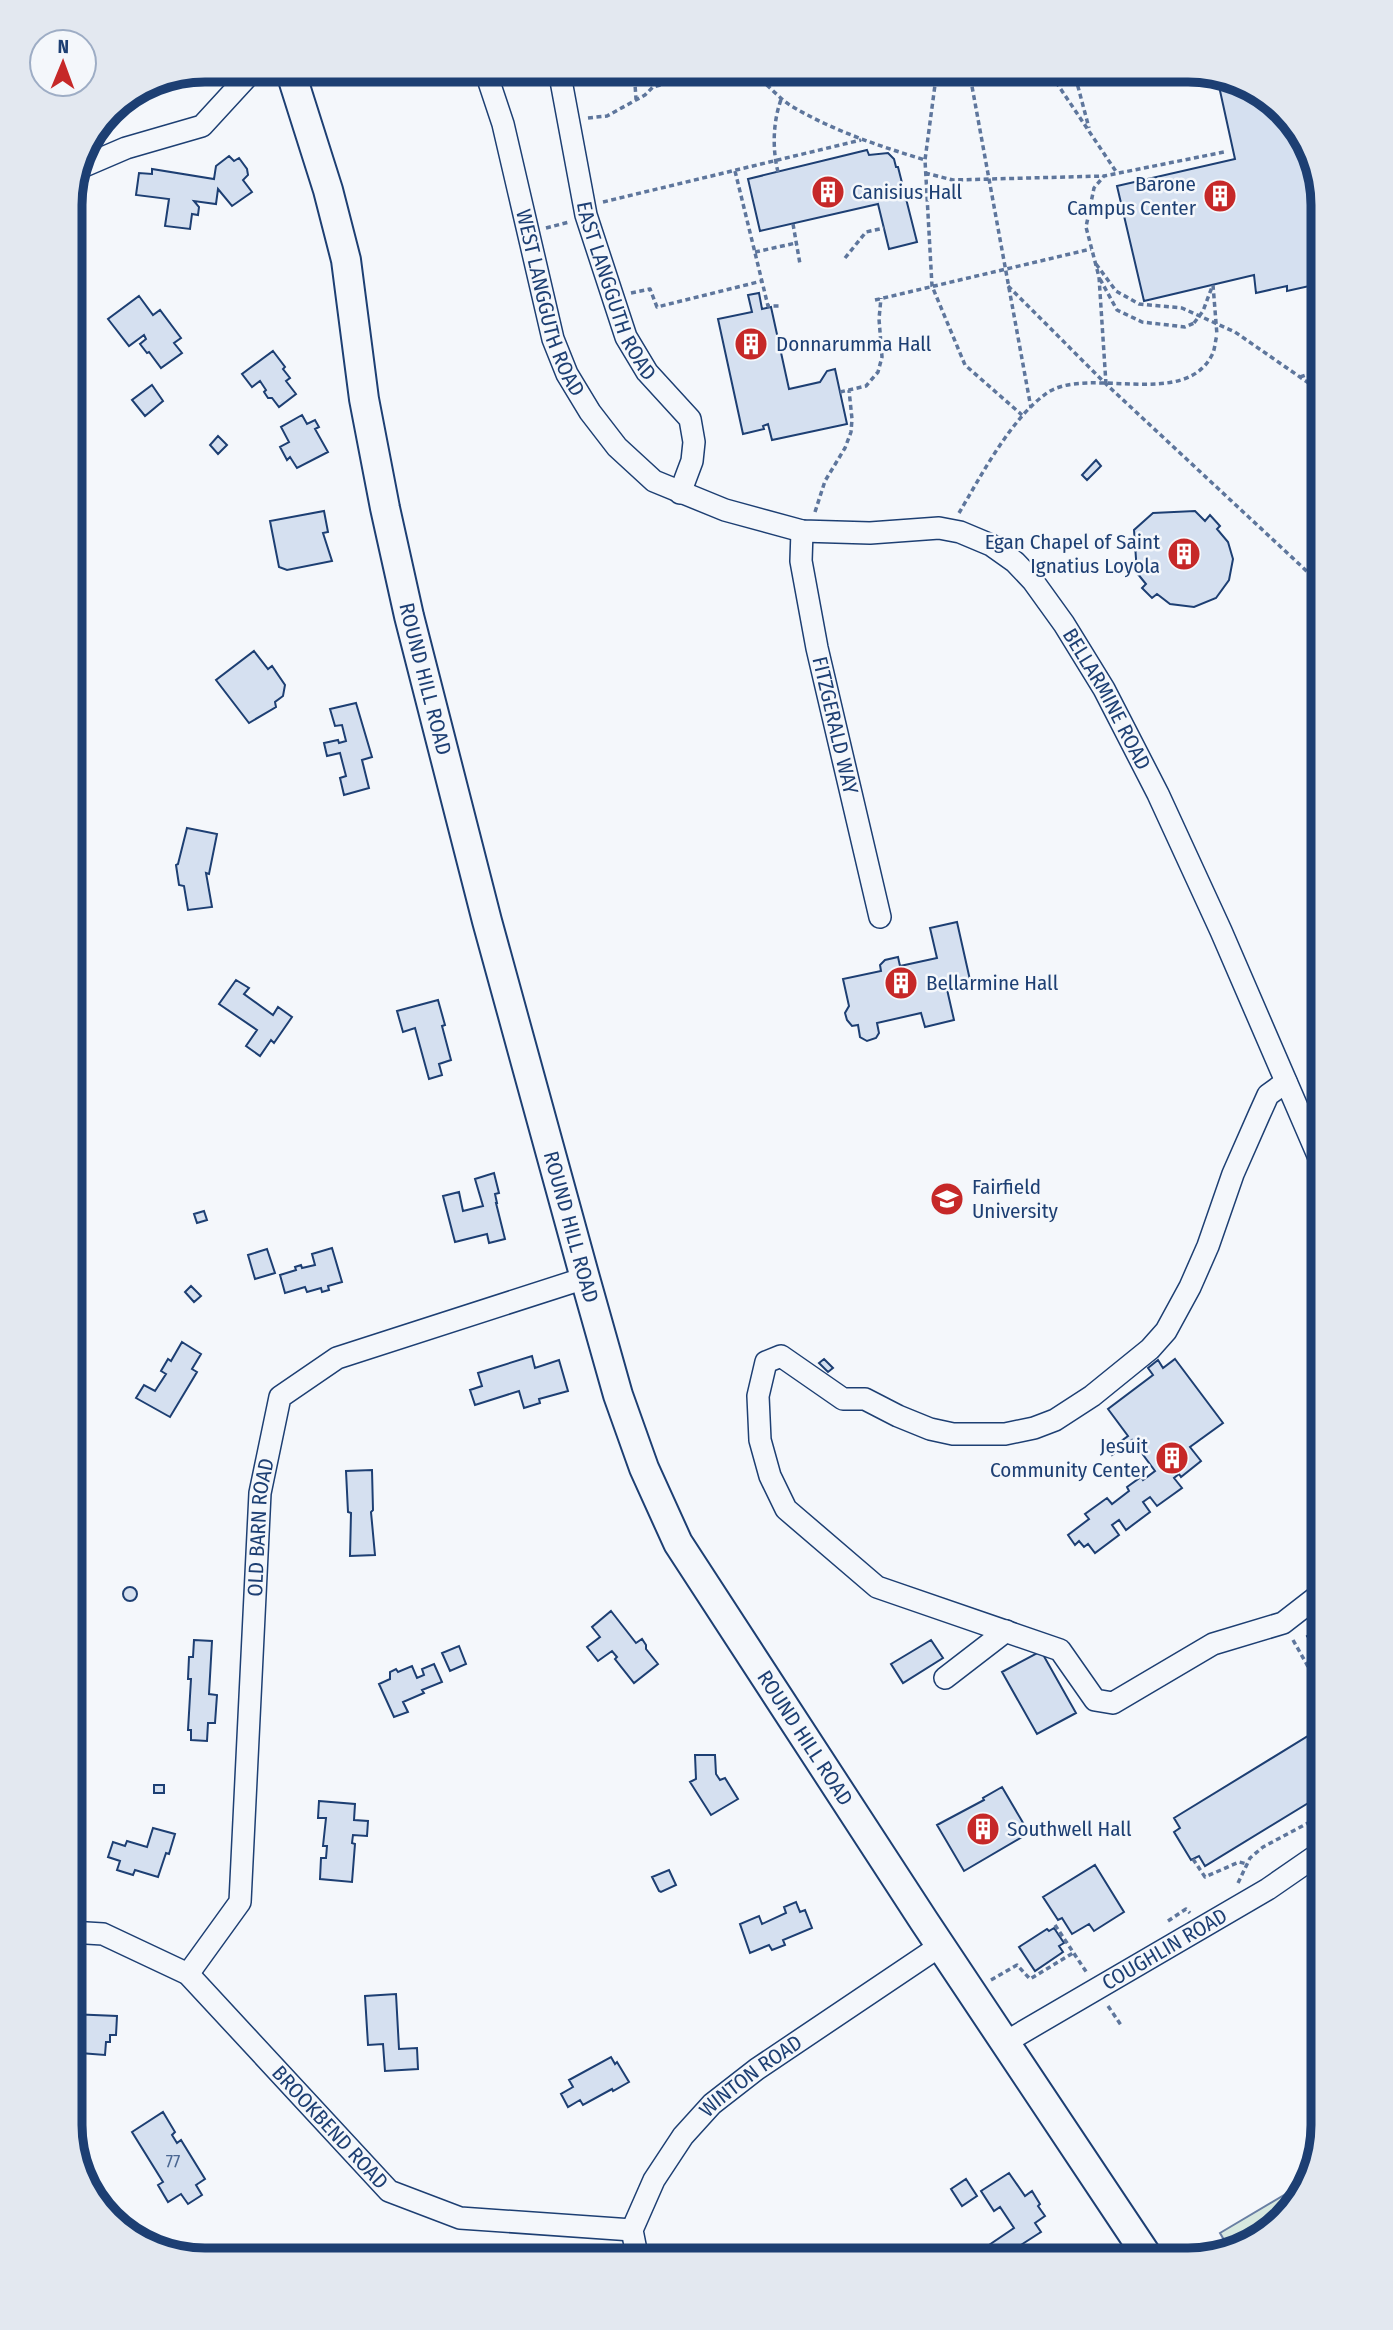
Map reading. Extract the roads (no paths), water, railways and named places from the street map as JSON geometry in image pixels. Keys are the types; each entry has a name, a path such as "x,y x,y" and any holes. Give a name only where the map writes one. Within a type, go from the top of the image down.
{"main road":[{"name":"ROUND HILL ROAD","path":"294,83 328,190 346,260 364,399 409,616 487,921 585,1278 618,1395 644,1468 678,1544 940,1946 1142,2248"}],"street":[{"path":"90,164 126,148 202,126 242,83"},
{"name":"WEST LANGGUTH ROAD","path":"489,83 503,124 553,339 567,374 590,412 617,447 654,481 680,493"},
{"name":"EAST LANGGUTH ROAD","path":"562,83 586,212 626,337 647,372 690,419 694,442 692,461 680,493"},
{"name":"BELLARMINE ROAD","path":"680,493 758,520 808,531 870,533 923,528 960,532 991,545 1015,562 1033,581 1071,635 1104,689 1158,794 1221,931 1311,1139"},
{"name":"FITZGERALD WAY","path":"808,531 801,561 817,648 880,917"},
{"path":"1286,1082 1268,1095 1233,1174 1209,1246 1166,1331 1141,1357 1092,1396 1055,1420 1034,1428 1005,1434 953,1434 930,1429 866,1399 843,1399 781,1356 766,1362 758,1395 760,1440 770,1476 786,1509 877,1587 1060,1650 1095,1700 1112,1703 1213,1644 1283,1623 1311,1600"},
{"name":"OLD BARN ROAD","path":"188,1974 240,1902 260,1493 280,1398 337,1358 585,1278"},
{"path":"945,1678 1006,1631"},
{"name":"COUGHLIN ROAD","path":"1004,2043 1268,1889 1311,1860"},
{"name":"BROOKBEND ROAD","path":"82,1933 103,1934 188,1974 389,2191 460,2218 632,2230"},
{"name":"WINTON ROAD","path":"632,2230 654,2180 683,2136 712,2104 757,2069 940,1946"},
{"path":"632,2230 635,2247"}],"place":[{"name":"Canisius Hall","path":"828,192"},
{"name":"Barone Campus Center","path":"1220,196"},
{"name":"Donnarumma Hall","path":"751,344"},
{"name":"Egan Chapel of Saint Ignatius Loyola","path":"1184,554"},
{"name":"Bellarmine Hall","path":"901,983"},
{"name":"Fairfield University","path":"947,1199"},
{"name":"Jesuit Community Center","path":"1172,1458"},
{"name":"Southwell Hall","path":"983,1829"}]}
